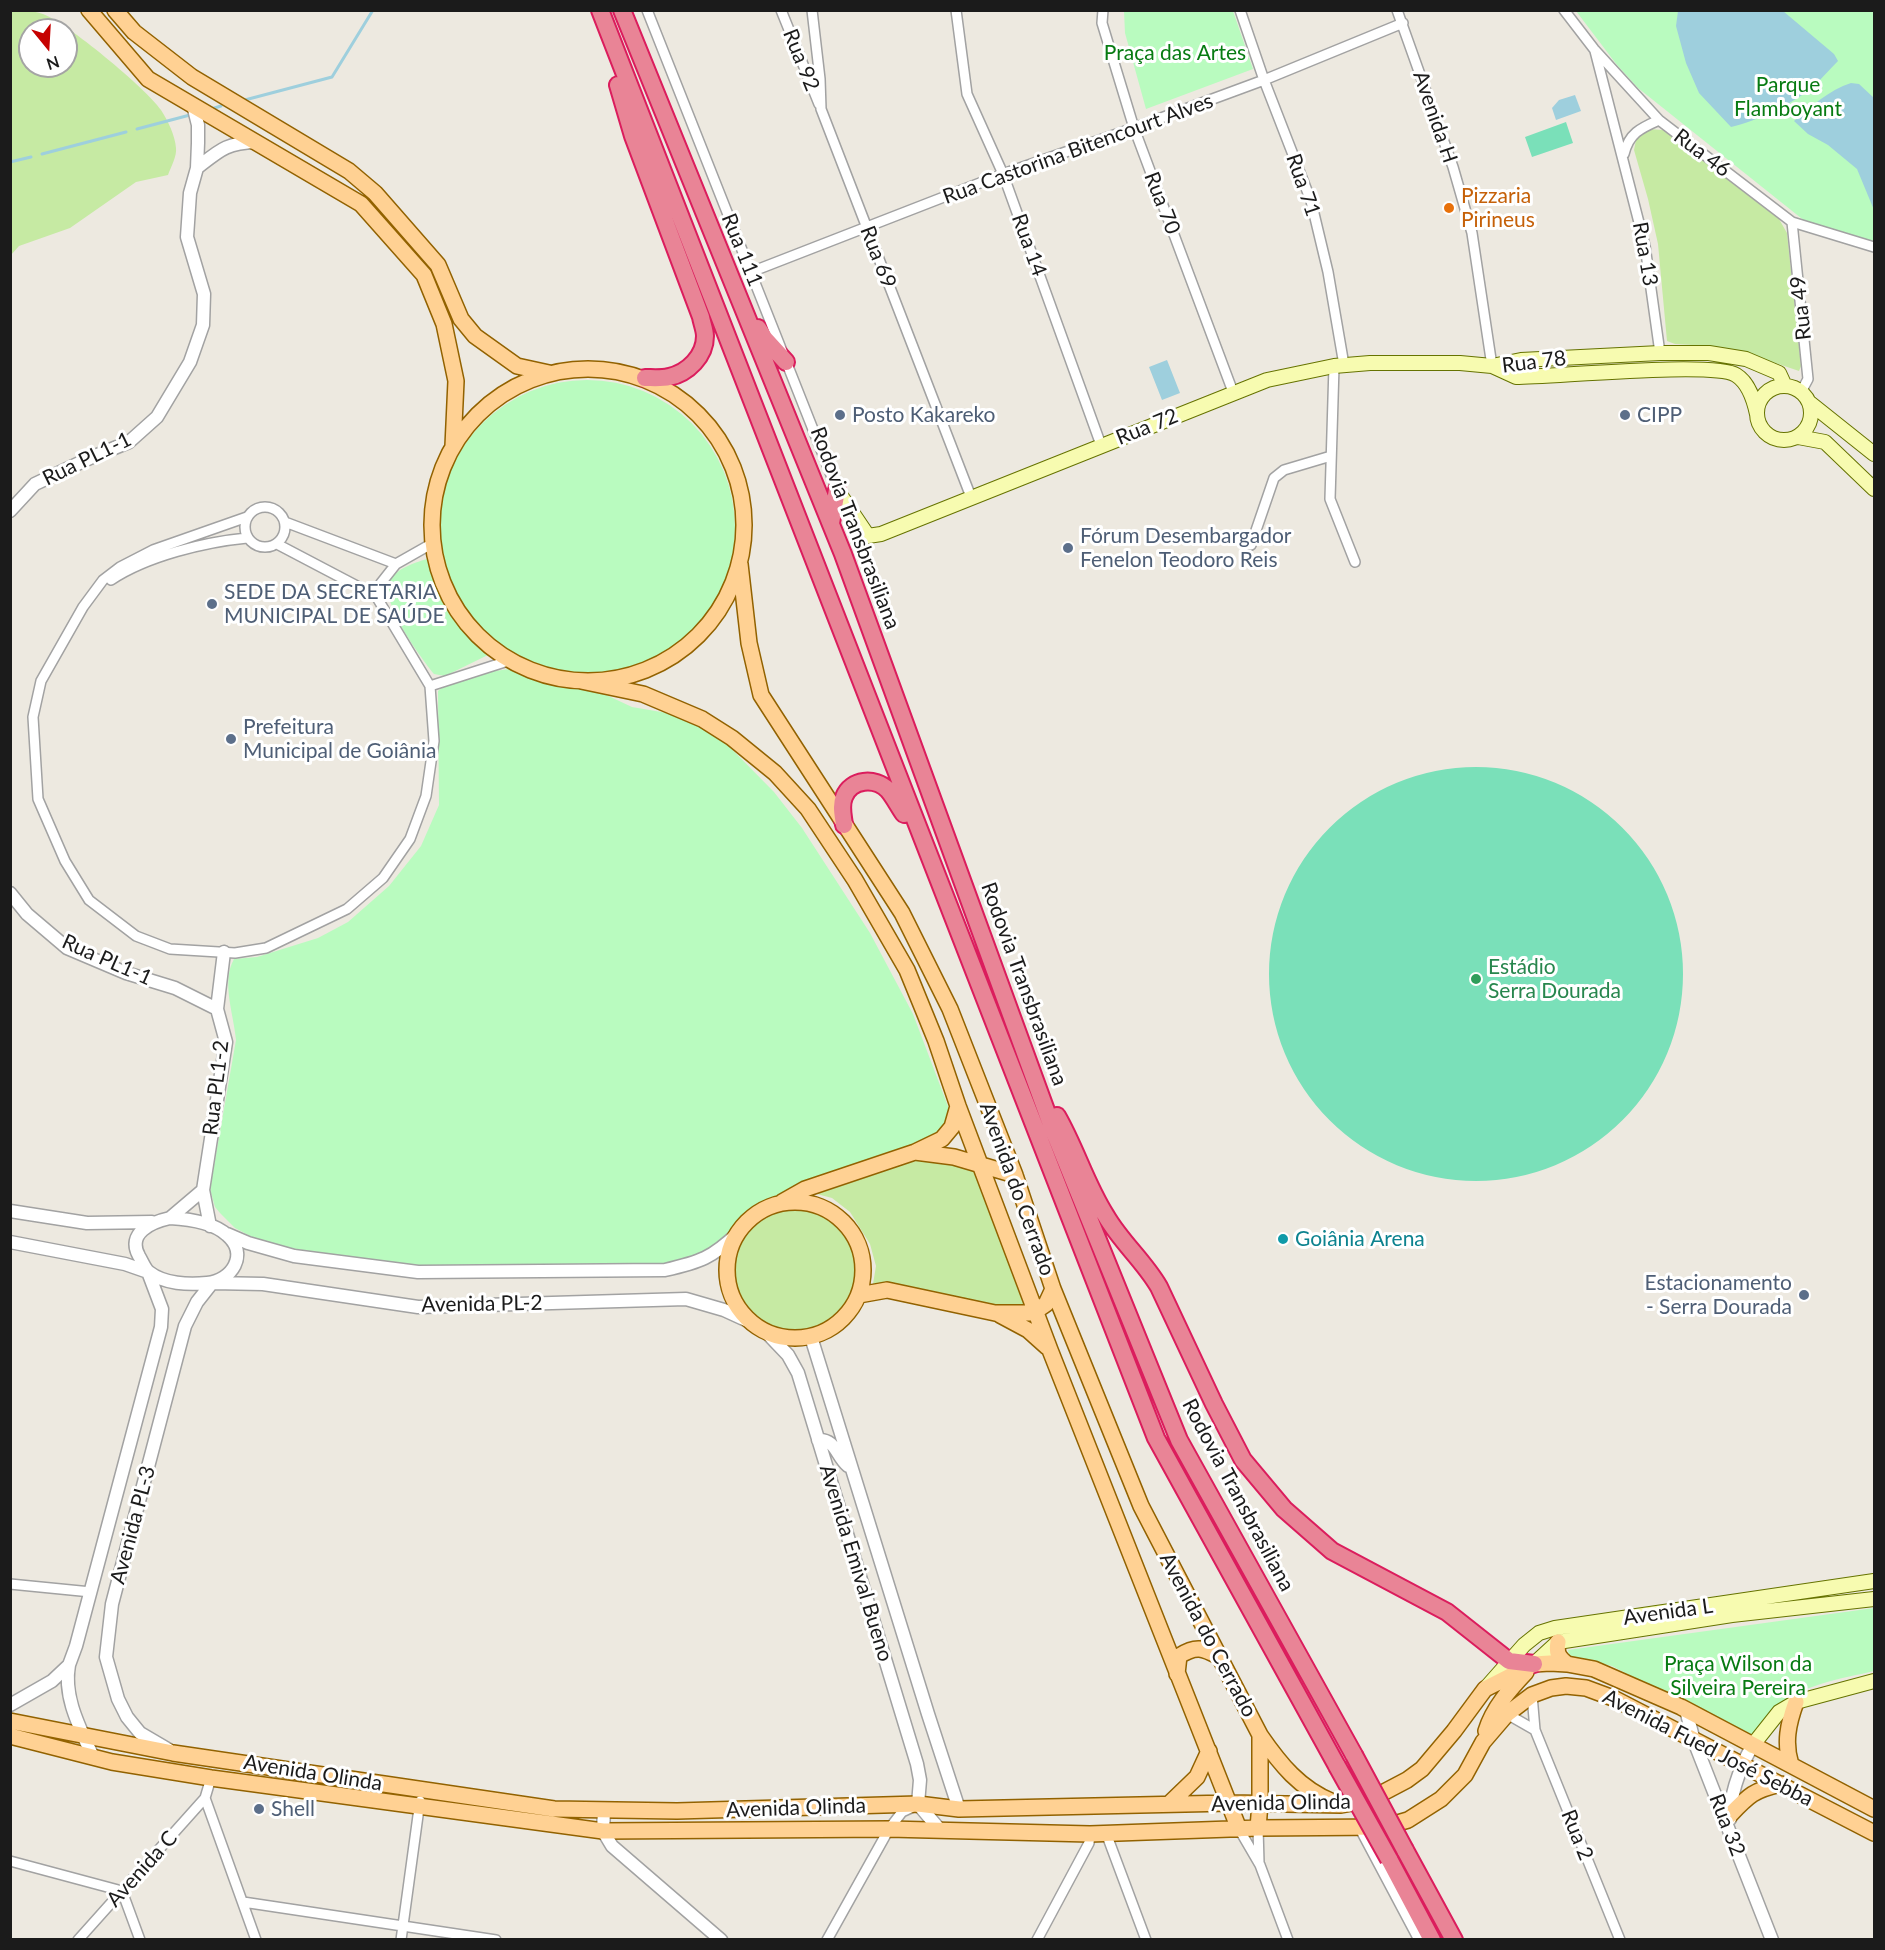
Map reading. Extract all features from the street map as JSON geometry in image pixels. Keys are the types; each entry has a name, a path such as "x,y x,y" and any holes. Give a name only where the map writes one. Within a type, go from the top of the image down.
{"highway":[{"name":"Rodovia Transbrasiliana","path":"600,10 922,843 1156,1438 1432,1940"},
{"name":"Rodovia Transbrasiliana","path":"622,10 831,524 1037,1086 1179,1440 1454,1940"},
{"path":"607,28 613,66 633,136 701,317 705,336 702,351 685,371 669,377 645,378"},
{"path":"734,285 765,339 786,362"},
{"path":"831,524 837,490"},
{"path":"844,825 842,805 847,791 858,783 872,782 888,790 922,843"},
{"path":"1037,1086 1066,1133 1107,1218 1123,1241 1148,1268 1159,1287 1243,1460 1284,1509 1332,1551 1447,1612 1509,1661 1534,1664"}],"main road":[{"path":"89,10 148,79 361,204 424,275 444,324 456,381 453,446"},
{"path":"115,10 134,32 192,77 348,171 375,193 438,265 461,319 475,336 517,366 549,373"},
{"name":"Rua 78","path":"1492,366 1521,360 1660,353 1709,353 1746,359 1779,373 1785,386"},
{"name":"Rua 72","path":"837,490 868,536 881,534 1267,380 1339,366 1370,363 1460,363 1492,366"},
{"name":"Rua 78","path":"1492,366 1516,377 1702,368 1735,374 1752,394 1757,414"},
{"path":"453,446 478,413 511,389 549,373 567,370 606,369 645,378 685,400 717,433 738,474 746,519 741,564 718,613 681,651 634,675 581,681"},
{"path":"1875,454 1806,397 1785,386 1768,391 1762,397 1757,414 1758,423 1770,436 1784,441 1798,437 1825,442 1875,489"},
{"path":"1798,437 1809,425 1812,410 1806,397"},
{"name":"Avenida do Cerrado","path":"453,446 437,482 434,560 447,596 469,628 498,653 537,673 643,694 702,719 732,738 775,773 808,809 855,880 907,970 936,1041 958,1106 1050,1350 1239,1829"},
{"name":"Avenida do Cerrado","path":"741,564 749,644 761,695 902,913 950,1009 1015,1175 1053,1289 1141,1506 1260,1735 1258,1828"},
{"path":"778,1204 796,1202 815,1205 832,1213 846,1224 857,1240 863,1258 864,1276 859,1295 848,1314 831,1328 811,1337 788,1338 767,1333 748,1321 734,1302 727,1279 728,1255 738,1233 755,1215 805,1189 915,1152 942,1138 952,1127 958,1106"},
{"path":"915,1152 954,1157 1015,1175"},
{"path":"859,1295 887,1290 995,1313 1036,1312 1046,1304 1053,1289"},
{"path":"995,1313 1028,1330 1050,1350"},
{"name":"Avenida L","path":"1558,1642 1875,1581"},
{"name":"Avenida L","path":"1485,1689 1516,1652 1539,1633 1555,1628 1732,1609 1875,1599"},
{"path":"1483,1742 1488,1723 1507,1692 1558,1642"},
{"path":"1558,1642 1556,1652 1559,1658 1567,1664"},
{"path":"1177,1674 1179,1656 1189,1650 1202,1648 1222,1659"},
{"path":"1532,1695 1534,1664"},
{"name":"Avenida Olinda","path":"10,1721 173,1753 207,1756 554,1809 677,1811 918,1804 960,1809 1230,1803 1341,1805 1368,1800 1415,1775 1454,1731 1485,1689 1534,1664"},
{"name":"Avenida Fued José Sebba","path":"1534,1664 1567,1664 1594,1669 1686,1710 1875,1809"},
{"path":"1752,1746 1779,1712 1796,1702 1875,1681"},
{"name":"Avenida Fued José Sebba","path":"1507,1714 1532,1695 1558,1687 1586,1689 1613,1698 1875,1833"},
{"path":"1791,1765 1787,1741 1789,1722 1796,1702"},
{"name":"Avenida Olinda","path":"10,1736 93,1757 207,1777 603,1831 889,1829 1106,1833 1384,1827 1408,1820 1441,1799 1465,1775 1483,1742 1507,1714"},
{"path":"1260,1735 1281,1765 1316,1795 1341,1805"},
{"path":"1168,1804 1197,1778 1209,1751"},
{"path":"207,1756 207,1777"},
{"path":"235,1780 237,1761"},
{"path":"1730,1815 1751,1793 1761,1788 1781,1784"}],"street":[{"name":"Rua 111","path":"647,10 837,490"},
{"name":"Rua 92","path":"781,10 820,109"},
{"name":"Rua 69","path":"812,10 820,79 820,109 971,497"},
{"name":"Rua 14","path":"956,10 967,94 1003,174 1101,445"},
{"name":"Rua 70","path":"1103,10 1102,23 1134,129 1233,392"},
{"name":"Rua 71","path":"1240,10 1264,80 1311,201 1328,272 1339,366 1331,456 1330,500 1355,562"},
{"name":"Avenida H","path":"1397,10 1453,167 1472,233 1492,366"},
{"name":"Rua 46","path":"1564,10 1594,48 1659,120 1792,222 1875,246"},
{"name":"Rua Castorina Bitencourt Alves","path":"752,272 929,205 1003,174 1134,129 1264,80 1403,23"},
{"name":"Rua 13","path":"1594,48 1645,246 1660,353"},
{"name":"Rua PL1-1","path":"10,511 35,484 129,442 156,417 190,362 203,325 204,294 187,237 190,193 197,168 198,124 193,105"},
{"path":"1623,156 1627,142 1636,131 1659,120"},
{"path":"197,168 223,148 237,143 256,142"},
{"name":"Rua 49","path":"1792,222 1808,379 1806,397"},
{"path":"1251,544 1274,478 1284,470 1331,456"},
{"path":"99,588 117,576 157,559 215,541 247,538 258,546 271,547 277,544 285,534 285,522 279,512 266,507 252,512 247,517 153,549 120,567 103,580 83,607 41,681 33,717 38,799 65,861 89,900 136,936 171,949 235,952 266,948 347,909 383,878 410,839 426,796 434,741 430,686 376,596 277,544"},
{"path":"247,517 245,524 247,538"},
{"path":"285,522 396,564"},
{"path":"376,596 381,583 396,564 433,543"},
{"path":"430,686 511,660"},
{"name":"Rua PL1-1","path":"10,893 27,914 68,948 126,973 175,988 218,1009"},
{"name":"Rua PL1-2","path":"210,1226 203,1190 226,1042 218,1009 224,952"},
{"path":"171,1218 203,1190"},
{"path":"10,1210 87,1223 192,1219 227,1234 235,1245 238,1255 236,1266 230,1275 212,1283 181,1283 125,1264 10,1242"},
{"path":"148,1272 137,1252 136,1245 140,1231 153,1222"},
{"name":"Avenida PL-2","path":"227,1234 248,1243 294,1256 418,1272 665,1270 698,1262 722,1249 738,1233"},
{"name":"Avenida PL-3","path":"69,1665 91,1592 161,1327 162,1309 148,1272"},
{"name":"Avenida PL-2","path":"212,1283 263,1284 418,1307 686,1299 724,1310 748,1321"},
{"name":"Avenida PL-3","path":"173,1753 140,1733 127,1717 118,1699 106,1657 112,1604 185,1326 196,1302 212,1283"},
{"name":"Avenida Emival Bueno","path":"767,1333 788,1356 798,1373 900,1702 920,1780 918,1804"},
{"name":"Avenida Emival Bueno","path":"811,1337 928,1714 960,1809"},
{"path":"818,1440 832,1443 840,1460 851,1469"},
{"path":"10,1584 91,1592"},
{"path":"10,1705 52,1681 69,1665"},
{"path":"69,1665 67,1676 69,1699 93,1757"},
{"name":"Rua 2","path":"1532,1695 1535,1730 1620,1940"},
{"path":"900,1702 913,1717 928,1714"},
{"name":"Rua 32","path":"1686,1710 1694,1741 1772,1940"},
{"path":"1507,1714 1535,1730"},
{"path":"1731,1835 1730,1805 1742,1764 1752,1746"},
{"name":"Avenida C","path":"78,1940 205,1798 207,1777"},
{"path":"401,1940 401,1926 423,1790"},
{"path":"205,1798 256,1940"},
{"path":"826,1940 889,1829 902,1812 918,1804 940,1830"},
{"path":"604,1811 603,1831 612,1846 721,1940"},
{"path":"1359,1827 1419,1940"},
{"path":"1258,1828 1260,1865"},
{"path":"1239,1829 1260,1865 1288,1940"},
{"path":"1036,1940 1089,1843 1089,1833"},
{"path":"1106,1833 1146,1940"},
{"path":"10,1862 122,1891 140,1940"},
{"path":"243,1902 496,1940"}],"green space":[{"path":"11,10 35,12 50,18 18,18 18,78 78,78 78,36 153,100 169,123 176,151 168,175 136,182 70,228 19,246 11,255"},
{"name":"Praça das Artes","path":"1124,11 1233,11 1253,69 1146,109 1125,33"},
{"name":"Parque Flamboyant","path":"1576,11 1874,11 1874,241 1820,228 1806,222 1638,88 1617,65"},
{"path":"1566,122 1573,143 1532,157 1525,137"},
{"path":"1648,129 1663,130 1779,219 1787,233 1801,366 1799,371 1743,352 1709,346 1675,344 1667,341 1658,244 1634,150 1636,140"},
{"path":"587,380 616,383 644,391 669,405 692,423 710,446 724,471 732,499 735,528 732,557 724,585 710,610 692,633 669,651 644,665 616,673 587,676 558,673 530,665 505,651 482,633 464,610 450,585 442,557 439,528 442,499 450,471 464,446 482,423 505,405 530,391 558,383"},
{"path":"430,558 445,600 468,633 490,654 445,676 434,674 412,644 397,618 389,594 389,584 395,574"},
{"path":"509,669 520,671 539,681 602,693 632,707 702,719 774,792 802,828 870,933 913,1014 949,1109 948,1126 934,1139 774,1197 755,1209 717,1244 699,1257 675,1265 412,1266 275,1245 235,1228 220,1213 215,1207 210,1189 236,1040 228,988 230,968 234,959 257,957 318,938 348,922 389,886 421,846 439,805 438,691 446,684 488,672"},
{"name":"Estádio Serra Dourada","path":"1476,767 1516,771 1555,783 1591,802 1623,827 1659,876 1667,895 1679,934 1683,974 1679,1014 1667,1053 1648,1089 1623,1121 1574,1157 1555,1165 1516,1177 1476,1181 1436,1177 1397,1165 1361,1146 1329,1121 1293,1072 1285,1053 1273,1014 1269,974 1273,934 1285,895 1304,859 1329,827 1378,791 1397,783 1436,771"},
{"path":"926,1159 949,1159 976,1170 1026,1299 1023,1305 1015,1310 891,1284 873,1284 876,1266 870,1244 850,1212 832,1198 817,1194"},
{"path":"796,1210 820,1215 831,1220 840,1228 848,1237 853,1248 858,1272 853,1296 848,1307 840,1316 831,1324 820,1329 796,1334 772,1329 761,1324 752,1316 744,1307 739,1296 734,1272 739,1248 744,1237 752,1228 761,1220 772,1215"},
{"name":"Praça Wilson da Silveira Pereira","path":"1874,1608 1874,1671 1835,1680 1796,1694 1775,1710 1751,1738 1612,1666 1569,1656 1568,1650"}],"water":[{"path":"1678,11 1783,11 1834,54 1838,61 1807,92 1786,105 1764,116 1731,127 1699,93 1686,63 1676,26"},
{"path":"1851,83 1859,84 1874,98 1874,210 1857,169 1828,145 1808,134 1794,121 1828,94"},
{"path":"1575,95 1581,111 1556,120 1552,108 1559,100"},
{"path":"1167,360 1180,393 1162,400 1149,367"}],"waterway":[{"path":"241,101 332,77 373,10"},
{"path":"211,109 221,106"},
{"path":"137,129 190,115"},
{"path":"42,154 126,132"},
{"path":"10,162 31,157"}],"place":[{"name":"Pizzaria Pirineus","path":"1449,208"},
{"name":"Posto Kakareko","path":"840,415"},
{"name":"CIPP","path":"1625,415"},
{"name":"Fórum Desembargador Fenelon Teodoro Reis","path":"1068,548"},
{"name":"SEDE DA SECRETARIA MUNICIPAL DE SAÚDE","path":"212,604"},
{"name":"Prefeitura Municipal de Goiânia","path":"231,739"},
{"name":"Estádio Serra Dourada","path":"1476,979"},
{"name":"Goiânia Arena","path":"1283,1239"},
{"name":"Estacionamento - Serra Dourada","path":"1804,1295"},
{"name":"Shell","path":"259,1809"}]}
